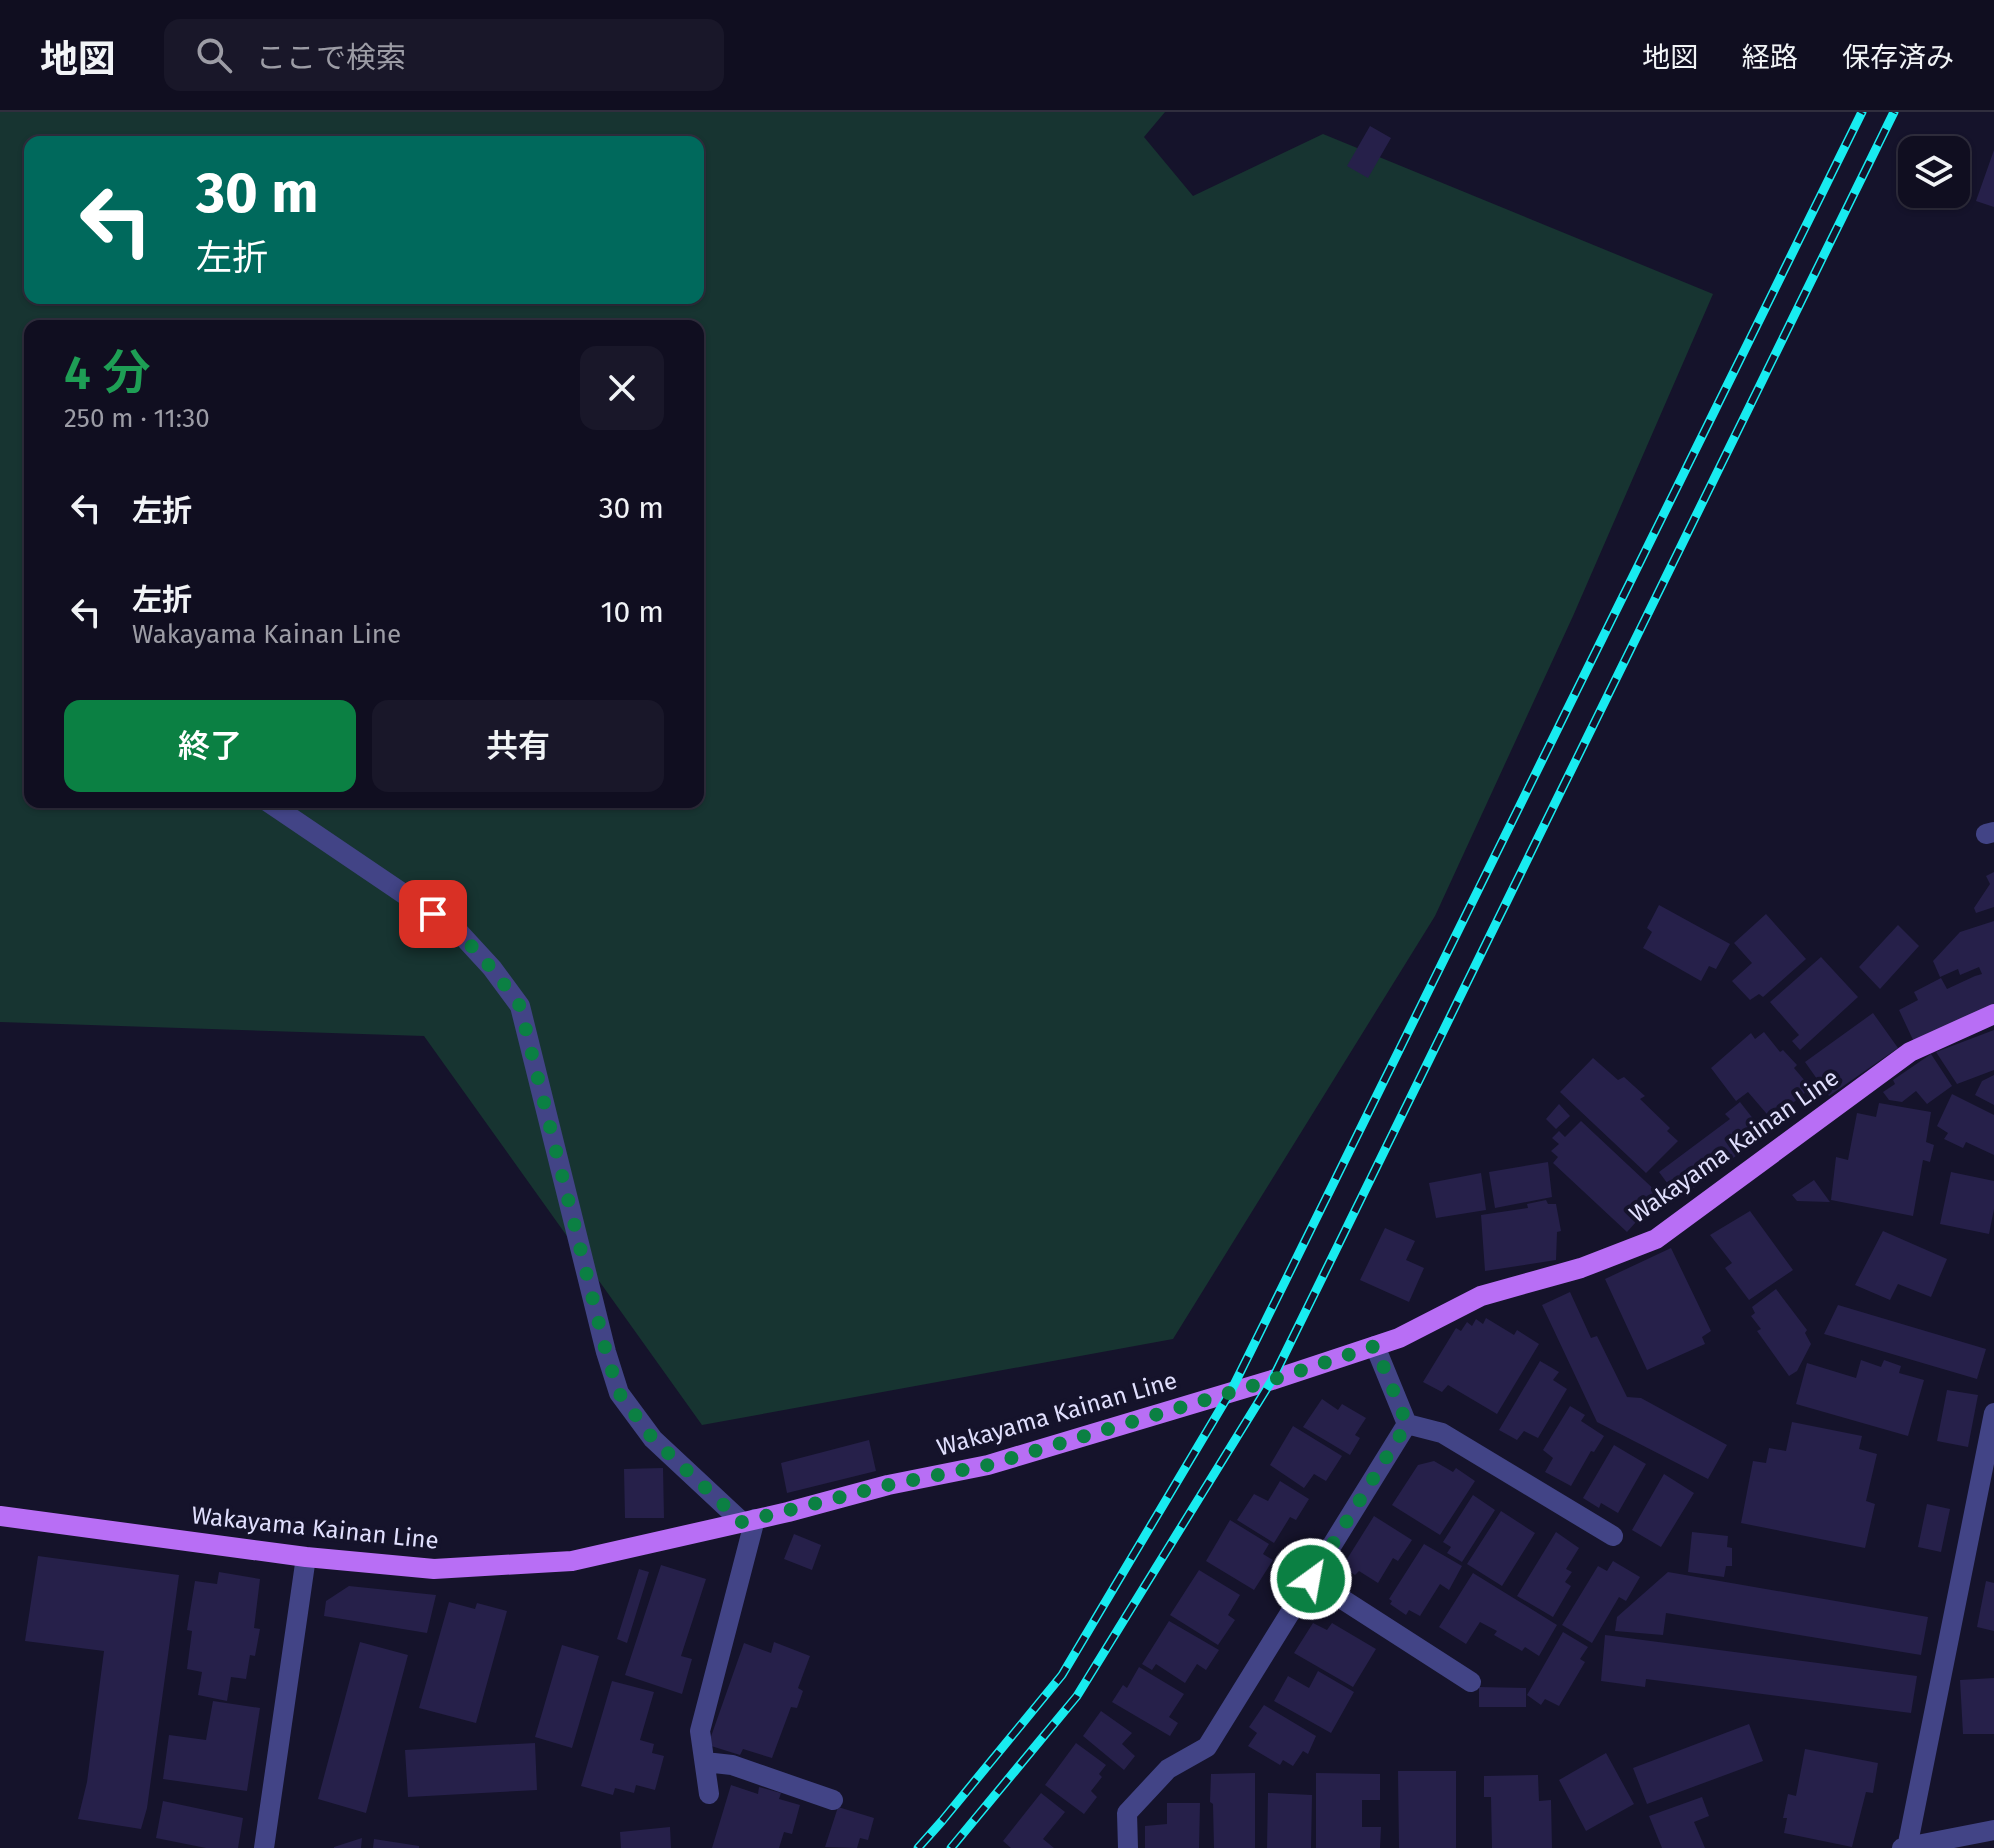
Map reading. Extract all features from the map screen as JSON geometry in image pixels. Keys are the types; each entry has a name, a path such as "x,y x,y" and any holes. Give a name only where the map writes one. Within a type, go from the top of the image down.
{"main road":[{"name":"Wakayama Kainan Line","path":"0,1516 306,1557 434,1569 572,1561 888,1485 988,1465 1272,1380 1399,1338 1481,1296 1581,1268 1656,1239 1910,1052 1994,1014"}],"street":[{"path":"277,808 457,930 492,968 520,1006 606,1352 619,1393 653,1439 748,1521 700,1731 709,1794"},
{"path":"1375,1346 1407,1424"},
{"path":"1994,1413 1905,1848 1994,1830"},
{"path":"1407,1424 1442,1433 1613,1536"},
{"path":"1128,1848 1127,1813 1168,1769 1207,1747 1407,1424"},
{"path":"264,1848 306,1557"},
{"path":"1311,1579 1471,1682"},
{"path":"705,1762 732,1765 833,1800"}],"green space":[{"path":"0,112 1165,112 1144,137 1193,196 1323,134 1713,294 1573,616 1435,916 1173,1339 702,1425 424,1036 0,1022"}],"building":[{"path":"1370,126 1391,138 1368,178 1347,166"},
{"path":"1994,150 1994,207 1976,201"},
{"path":"1994,872 1994,907 1976,913 1974,908 1990,884 1986,876"},
{"path":"1659,905 1730,944 1716,969 1709,966 1701,981 1643,948 1652,932 1647,928"},
{"path":"1766,914 1806,959 1763,997 1759,994 1750,1000 1732,981 1752,963 1734,943"},
{"path":"1994,921 1994,1004 1914,1042 1899,1010 1918,1000 1914,992 1941,978 1947,989 1982,974 1979,967 1960,975 1958,969 1940,977 1933,961 1960,932"},
{"path":"1898,925 1919,946 1880,989 1859,967"},
{"path":"1821,957 1858,997 1800,1050 1792,1041 1799,1035 1770,1002"},
{"path":"1873,1013 1898,1048 1829,1096 1805,1062"},
{"path":"1994,1030 1994,1070 1957,1084 1936,1052"},
{"path":"1764,1032 1780,1052 1783,1050 1797,1065 1794,1068 1811,1088 1772,1120 1748,1092 1736,1101 1711,1068 1751,1033 1755,1039"},
{"path":"1931,1054 1952,1086 1927,1104 1916,1091 1902,1102 1889,1100 1883,1092 1895,1084 1893,1080"},
{"path":"1593,1058 1618,1080 1624,1077 1645,1096 1640,1099 1670,1128 1667,1131 1678,1141 1646,1173 1560,1092"},
{"path":"1994,1075 1994,1105 1975,1095 1982,1081"},
{"path":"1952,1094 1994,1115 1994,1155 1966,1142 1963,1148 1944,1139 1948,1133 1937,1126"},
{"path":"1740,1102 1765,1134 1679,1199 1659,1172 1730,1119 1725,1114"},
{"path":"1879,1103 1931,1112 1926,1142 1934,1145 1930,1162 1923,1160 1913,1216 1831,1200 1836,1157 1848,1160 1857,1113 1876,1117"},
{"path":"1559,1104 1570,1116 1556,1129 1546,1119"},
{"path":"1581,1121 1660,1195 1627,1232 1553,1163 1558,1157 1551,1151 1559,1144 1552,1138 1559,1131 1565,1137"},
{"path":"1548,1162 1552,1197 1495,1208 1489,1172"},
{"path":"1951,1172 1994,1181 1994,1209 1989,1234 1940,1224"},
{"path":"1481,1173 1486,1210 1436,1218 1429,1183"},
{"path":"1814,1180 1830,1202 1797,1201 1792,1195"},
{"path":"1546,1200 1548,1204 1556,1204 1561,1231 1557,1232 1556,1260 1485,1271 1481,1215 1528,1208 1527,1204"},
{"path":"1750,1211 1793,1270 1749,1300 1725,1268 1732,1263 1710,1235"},
{"path":"1385,1228 1415,1241 1406,1260 1424,1268 1409,1302 1360,1280"},
{"path":"1883,1231 1947,1259 1931,1297 1898,1284 1890,1300 1855,1285"},
{"path":"1671,1248 1711,1331 1702,1337 1705,1344 1647,1370 1605,1279"},
{"path":"1776,1289 1807,1330 1805,1333 1811,1344 1797,1371 1789,1376 1757,1331 1761,1329 1751,1316 1755,1313 1752,1307"},
{"path":"1570,1292 1591,1338 1597,1336 1627,1397 1641,1398 1727,1445 1708,1479 1597,1422 1542,1305"},
{"path":"1838,1305 1986,1349 1977,1379 1824,1334"},
{"path":"1486,1318 1514,1335 1517,1330 1539,1344 1497,1414 1448,1385 1442,1392 1423,1382 1456,1328 1461,1331 1467,1322 1472,1326 1476,1319 1483,1324"},
{"path":"1861,1360 1881,1367 1884,1360 1901,1366 1899,1373 1924,1380 1908,1436 1796,1404 1807,1363 1856,1378"},
{"path":"1540,1361 1559,1372 1553,1380 1567,1389 1538,1438 1524,1431 1517,1440 1499,1430"},
{"path":"1947,1390 1978,1395 1968,1447 1937,1441"},
{"path":"1322,1399 1338,1410 1342,1404 1366,1418 1355,1435 1360,1438 1350,1455 1303,1427"},
{"path":"1570,1406 1585,1415 1581,1421 1604,1436 1594,1452 1591,1451 1571,1486 1545,1472 1553,1458 1543,1450"},
{"path":"1792,1422 1862,1436 1859,1449 1877,1454 1866,1501 1875,1504 1865,1548 1741,1523 1753,1461 1766,1463 1769,1448 1786,1451"},
{"path":"1293,1426 1342,1456 1326,1481 1314,1474 1304,1488 1270,1465"},
{"path":"869,1440 876,1471 787,1493 781,1463"},
{"path":"1614,1445 1646,1464 1618,1513 1601,1503 1599,1508 1583,1498"},
{"path":"1434,1461 1453,1472 1456,1468 1475,1481 1440,1535 1392,1505 1418,1465"},
{"path":"663,1468 664,1518 625,1518 624,1469"},
{"path":"1664,1474 1694,1493 1661,1547 1632,1530"},
{"path":"1280,1481 1309,1499 1296,1520 1290,1517 1274,1543 1237,1520 1254,1494 1268,1501"},
{"path":"1473,1495 1495,1510 1462,1562 1447,1553 1451,1547 1443,1542"},
{"path":"1927,1504 1950,1509 1941,1552 1918,1547"},
{"path":"1501,1511 1535,1533 1502,1586 1467,1564"},
{"path":"1374,1516 1412,1540 1398,1561 1393,1558 1378,1583 1359,1571 1355,1575 1342,1567"},
{"path":"1230,1520 1269,1544 1263,1554 1273,1560 1254,1590 1206,1561"},
{"path":"1556,1532 1579,1548 1566,1569 1572,1572 1565,1582 1571,1586 1553,1617 1517,1596"},
{"path":"1692,1532 1728,1536 1727,1547 1732,1548 1732,1566 1726,1566 1724,1577 1688,1572"},
{"path":"794,1534 821,1545 812,1570 784,1559"},
{"path":"1424,1544 1462,1566 1449,1590 1440,1584 1420,1616 1409,1610 1406,1615 1390,1604 1392,1601 1389,1599"},
{"path":"38,1556 179,1575 147,1808 141,1829 78,1819 87,1782 104,1651 25,1641"},
{"path":"1613,1561 1640,1577 1626,1601 1619,1597 1592,1643 1562,1625 1598,1566 1607,1571"},
{"path":"661,1565 706,1579 681,1656 692,1659 682,1694 625,1675"},
{"path":"639,1569 649,1572 627,1643 617,1639"},
{"path":"1199,1570 1240,1595 1228,1615 1235,1620 1218,1645 1170,1615"},
{"path":"219,1572 260,1579 254,1628 260,1629 255,1656 250,1655 246,1679 231,1677 227,1701 198,1695 202,1672 187,1669 192,1631 187,1630 195,1581 217,1584"},
{"path":"1668,1572 1928,1617 1921,1655 1666,1613 1663,1635 1615,1631 1617,1617"},
{"path":"1473,1573 1557,1625 1539,1656 1525,1647 1522,1651 1494,1635 1497,1631 1480,1622 1466,1644 1439,1627"},
{"path":"1986,1581 1994,1583 1994,1631 1977,1627"},
{"path":"349,1586 436,1595 427,1633 324,1616 326,1601"},
{"path":"449,1602 475,1609 477,1603 507,1611 476,1723 419,1708"},
{"path":"1169,1621 1219,1650 1206,1670 1197,1664 1185,1683 1156,1664 1152,1670 1142,1664"},
{"path":"1313,1623 1327,1630 1332,1623 1376,1649 1353,1687 1294,1653"},
{"path":"1563,1632 1588,1647 1580,1659 1585,1662 1559,1706 1545,1699 1541,1705 1527,1695"},
{"path":"1605,1635 1917,1676 1911,1713 1646,1679 1645,1687 1601,1681"},
{"path":"360,1642 408,1655 366,1813 318,1799"},
{"path":"774,1642 810,1656 798,1688 803,1691 797,1708 791,1707 772,1758 743,1749 740,1755 708,1745 744,1643 771,1653"},
{"path":"562,1645 599,1656 572,1748 535,1737"},
{"path":"1139,1667 1184,1694 1169,1717 1178,1723 1170,1736 1112,1702 1123,1685 1127,1688"},
{"path":"1318,1671 1354,1692 1331,1733 1274,1701 1288,1676 1309,1688"},
{"path":"1994,1678 1994,1734 1963,1734 1960,1680"},
{"path":"612,1681 654,1692 640,1740 654,1744 652,1753 664,1756 655,1790 636,1785 634,1793 615,1788 613,1795 581,1786"},
{"path":"1479,1687 1526,1688 1526,1707 1479,1707"},
{"path":"213,1701 260,1708 247,1791 163,1779 169,1735 206,1740"},
{"path":"1264,1705 1316,1736 1308,1754 1303,1751 1293,1766 1283,1760 1280,1765 1248,1746 1257,1733 1249,1727"},
{"path":"1101,1711 1132,1733 1122,1744 1135,1756 1124,1770 1083,1736"},
{"path":"1749,1724 1763,1761 1647,1804 1633,1768"},
{"path":"535,1743 537,1790 408,1797 405,1750"},
{"path":"1076,1743 1106,1765 1099,1774 1102,1777 1091,1791 1097,1797 1084,1814 1045,1785"},
{"path":"1805,1749 1878,1763 1873,1793 1866,1792 1852,1847 1784,1833 1787,1818 1783,1818 1788,1794 1796,1796"},
{"path":"1606,1753 1634,1804 1586,1831 1559,1780"},
{"path":"1398,1771 1456,1771 1456,1848 1399,1848"},
{"path":"1255,1773 1255,1848 1214,1848 1211,1774"},
{"path":"1316,1773 1380,1774 1380,1800 1362,1800 1362,1827 1381,1827 1380,1848 1316,1848"},
{"path":"1538,1775 1539,1801 1551,1800 1552,1848 1492,1848 1491,1797 1484,1797 1484,1776"},
{"path":"731,1785 758,1794 759,1787 781,1793 779,1799 800,1805 792,1834 784,1832 779,1848 712,1848"},
{"path":"1041,1793 1065,1812 1043,1839 1054,1848 1011,1848 1003,1841"},
{"path":"1268,1793 1312,1795 1311,1848 1267,1848"},
{"path":"1702,1797 1709,1816 1694,1822 1705,1848 1662,1848 1649,1816"},
{"path":"163,1801 243,1818 238,1848 206,1848 156,1838"},
{"path":"1167,1803 1200,1803 1199,1848 1145,1848 1145,1826 1167,1824"},
{"path":"838,1807 874,1818 868,1840 860,1838 857,1848 825,1847"},
{"path":"670,1827 671,1848 621,1848 620,1832"},
{"path":"362,1838 361,1848 334,1848 334,1847"},
{"path":"374,1839 419,1846 419,1848 373,1848"}],"railway":[{"path":"918,1848 1062,1675 1231,1391 1862,112"},
{"path":"951,1848 1077,1696 1272,1380 1894,112"}],"route":[{"path":"433,914 457,930 492,968 520,1006 606,1352 619,1393 653,1439 742,1522 888,1485 988,1465 1375,1346 1407,1424 1311,1579"}]}
